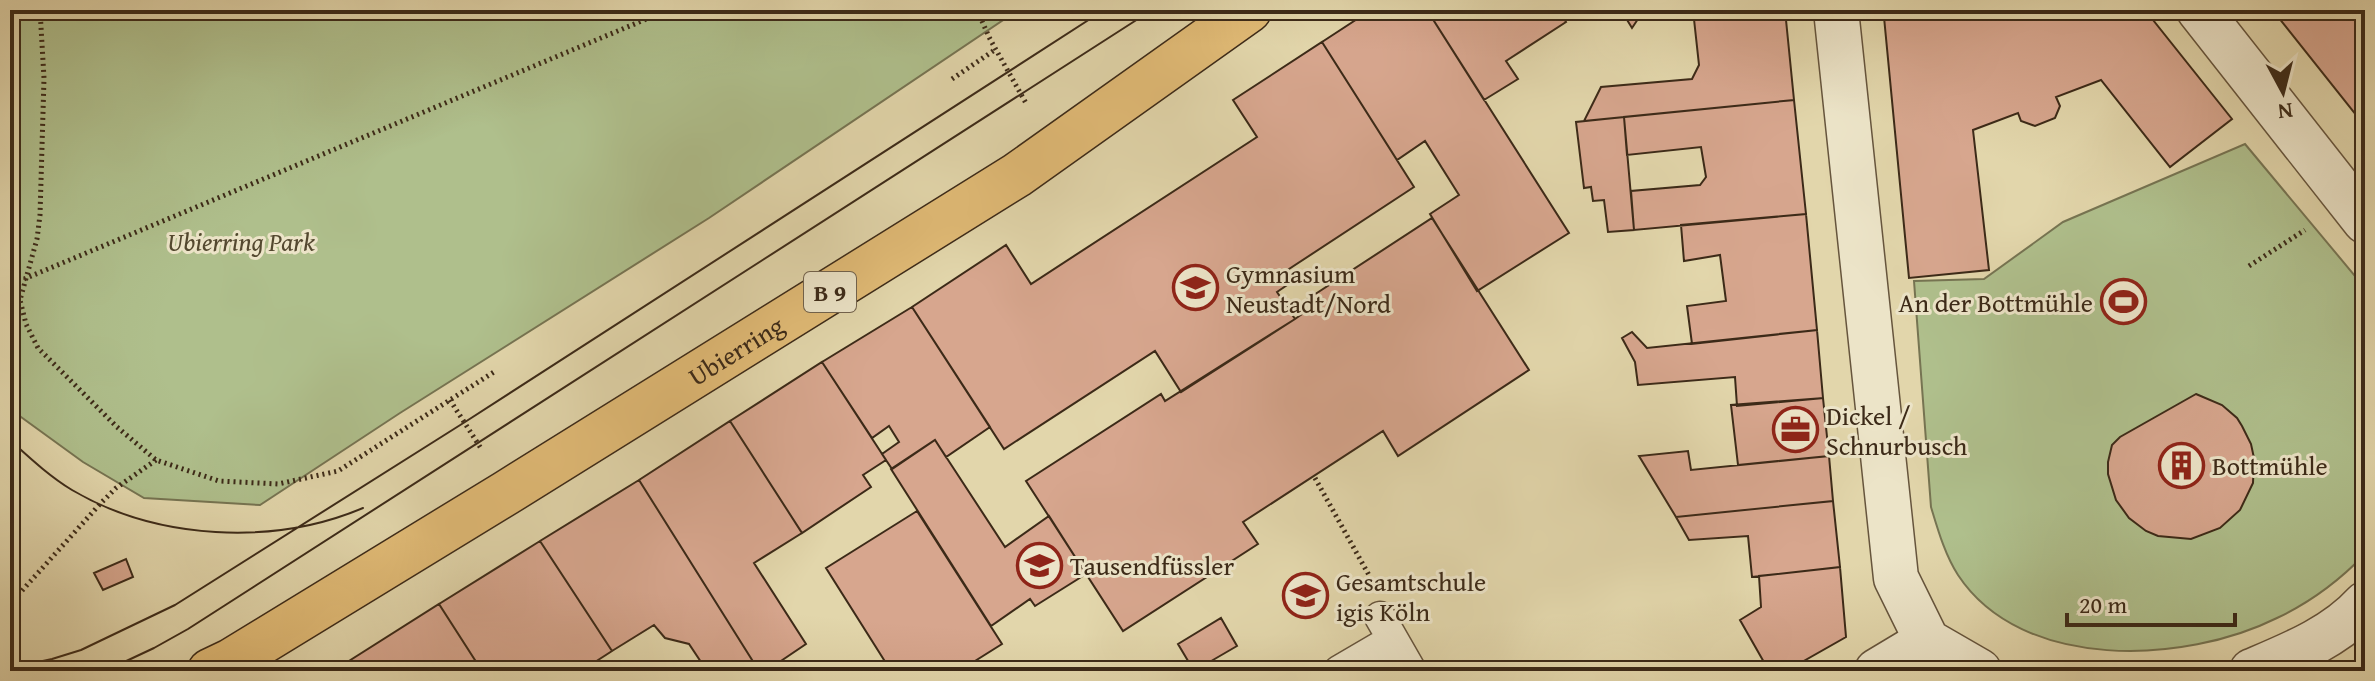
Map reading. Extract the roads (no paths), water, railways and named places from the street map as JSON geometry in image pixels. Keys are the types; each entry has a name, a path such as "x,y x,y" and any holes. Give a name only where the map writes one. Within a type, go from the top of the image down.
{"main road":[{"name":"Ubierring","path":"210,671 531,478 1054,151 1249,10"}],"street":[{"path":"1836,10 1896,578 1927,641 1979,671"},
{"path":"2199,10 2358,210"},
{"path":"2252,671 2306,649 2365,604"},
{"path":"1877,671 1927,641"}],"lane":[{"path":"1339,671 1386,629 1411,671"}],"tram line":[{"path":"10,668 81,650 175,605 1104,10"},
{"path":"105,671 188,629 1152,10"},
{"path":"10,440 72,490 105,507 178,528 216,532 292,528 363,508"}],"place":[{"name":"Gymnasium Neustadt/Nord","path":"1195,288"},
{"name":"An der Bottmühle","path":"2124,302"},
{"name":"Dickel / Schnurbusch","path":"1795,430"},
{"name":"Bottmühle","path":"2181,465"},
{"name":"Tausendfüssler","path":"1039,565"},
{"name":"Gesamtschule igis Köln","path":"1305,596"}],"park label":[{"name":"Ubierring Park","path":"241,241"}]}
